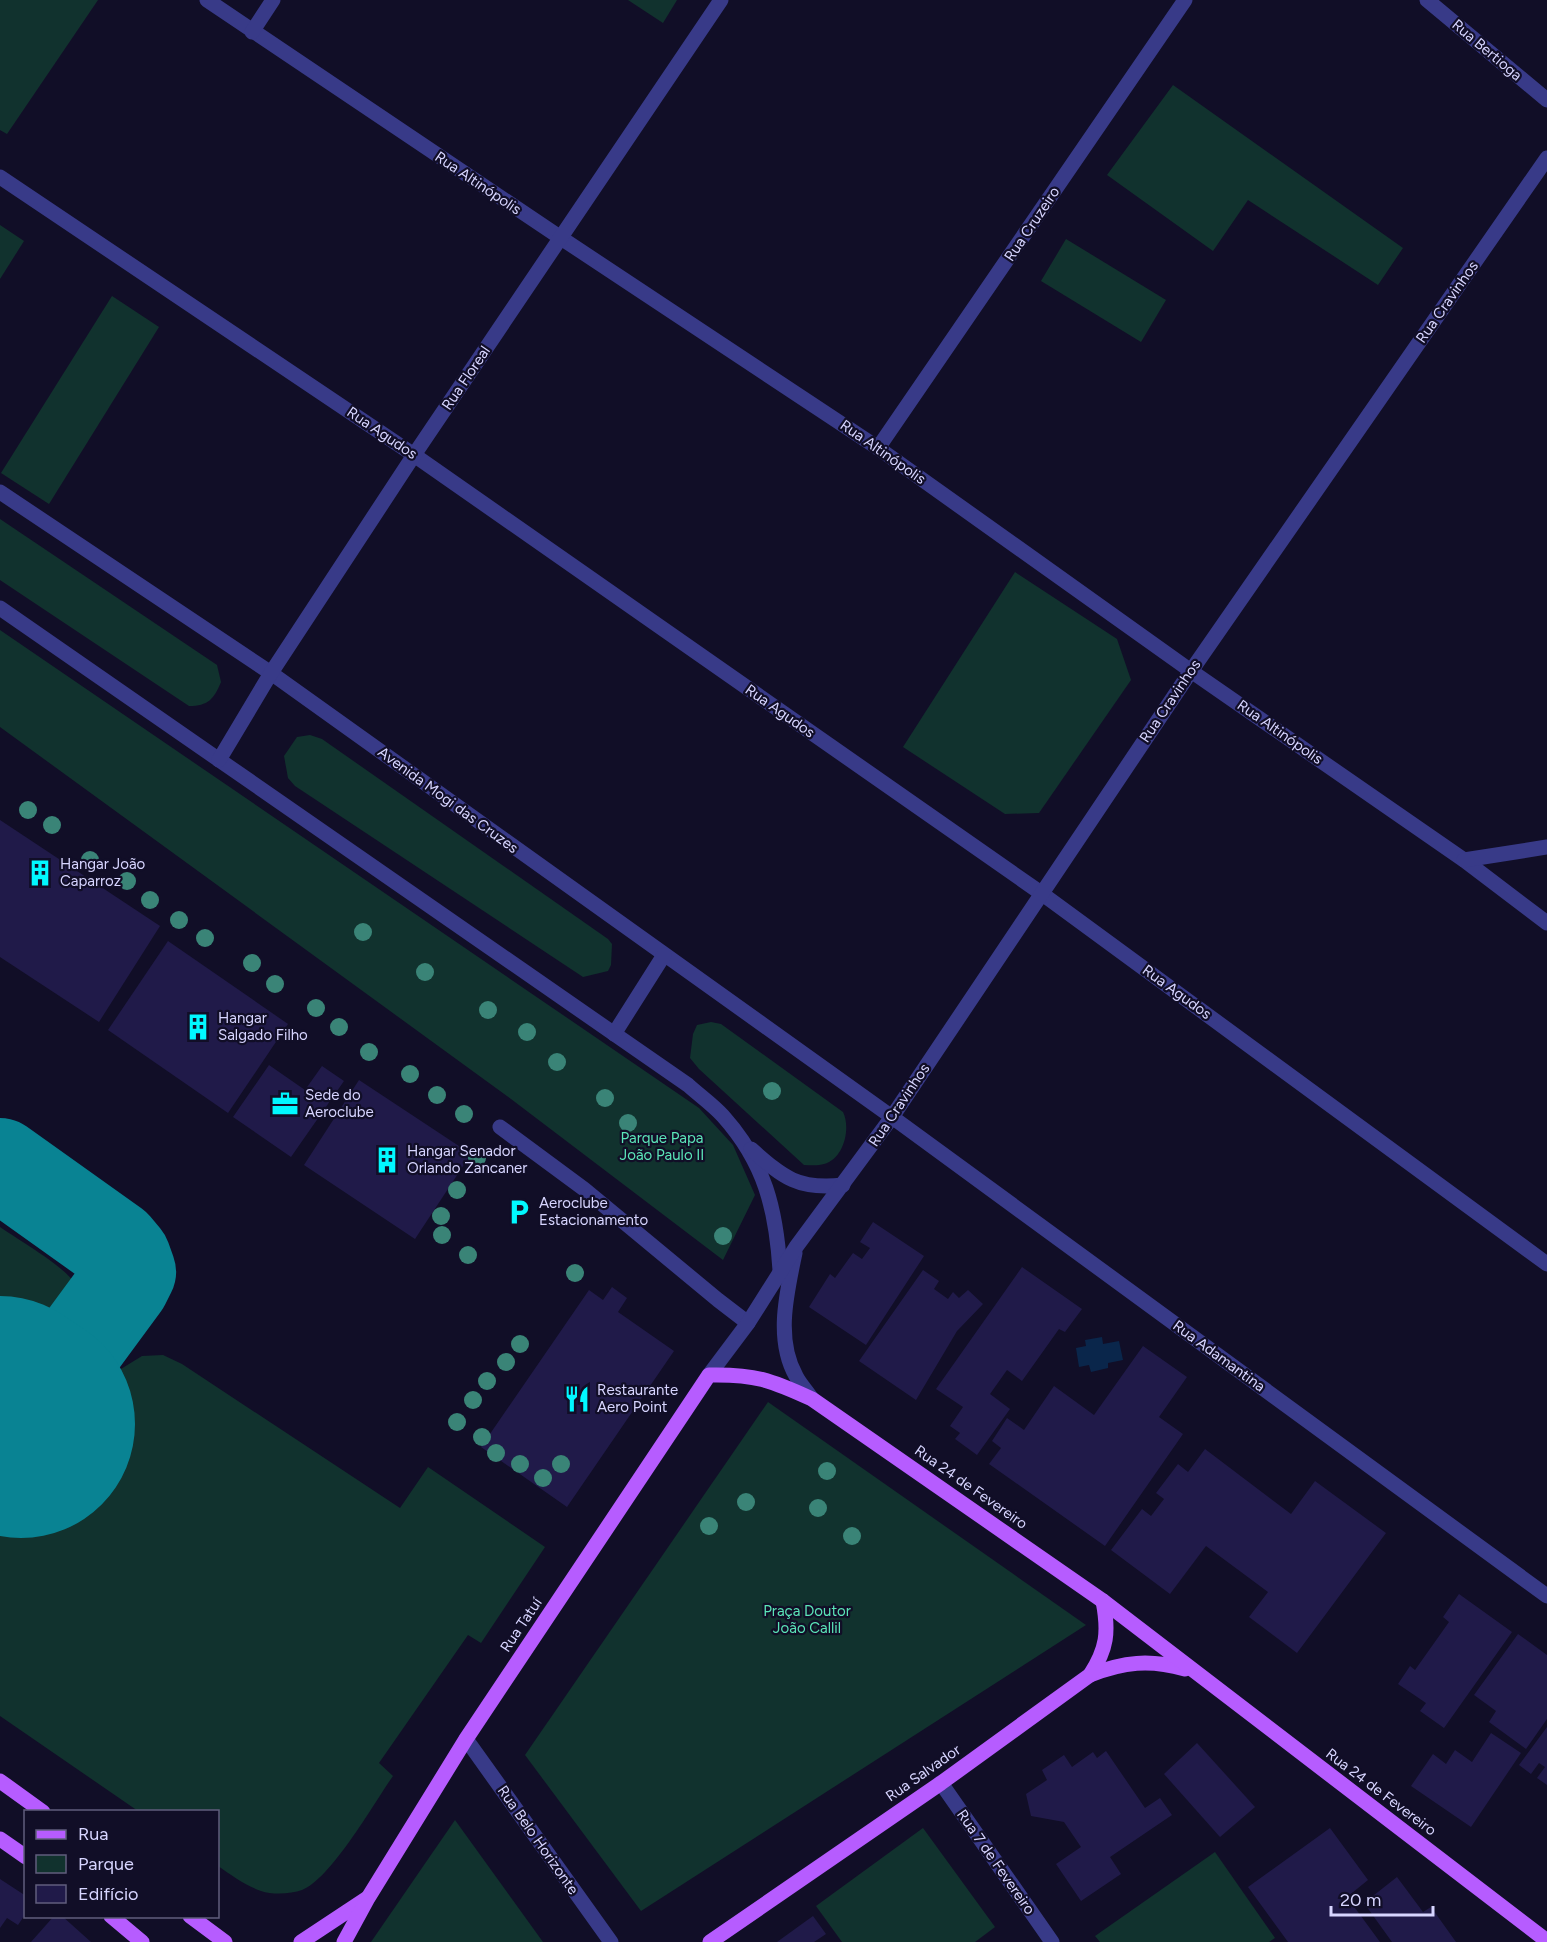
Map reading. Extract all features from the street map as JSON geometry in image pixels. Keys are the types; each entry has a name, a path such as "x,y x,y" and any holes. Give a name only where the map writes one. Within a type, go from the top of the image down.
{"main road":[{"name":"Rua 24 de Fevereiro","path":"710,1376 759,1377 779,1383 812,1399 1103,1601 1547,1941"},
{"name":"Rua Tatuí","path":"344,1942 368,1898 466,1739 710,1376"},
{"name":"Rua Salvador","path":"710,1942 940,1783 1090,1675 1101,1659 1106,1640 1107,1620 1103,1601"},
{"name":"Rua 24 de Fevereiro","path":"1090,1675 1115,1665 1141,1662 1168,1664 1194,1672"},
{"path":"0,1781 40,1810"},
{"path":"0,1839 24,1856"},
{"name":"Rua Tatuí","path":"301,1942 368,1898"},
{"path":"112,1918 142,1942"},
{"path":"191,1918 225,1942"}],"street":[{"name":"Rua Altinópolis","path":"207,0 878,448 1191,671 1464,860 1547,923"},
{"path":"252,32 273,0"},
{"name":"Rua Floreal","path":"219,760 271,673 414,455 721,0"},
{"name":"Rua Cruzeiro","path":"878,448 1185,0"},
{"name":"Rua Bertioga","path":"1426,0 1547,100"},
{"name":"Rua Cravinhos","path":"710,1376 748,1323 796,1247 892,1117 1191,671 1547,158"},
{"name":"Rua Agudos","path":"0,177 414,455 1041,893 1547,1264"},
{"name":"Avenida Mogi das Cruzes","path":"0,492 271,673 892,1117"},
{"path":"0,608 688,1085 722,1116 742,1142 764,1182 773,1207 778,1234 780,1270"},
{"path":"1464,860 1547,847"},
{"path":"614,1034 664,955"},
{"name":"Rua Adamantina","path":"892,1117 1547,1596"},
{"path":"500,1127 584,1189 748,1323"},
{"path":"742,1142 776,1171 798,1183 821,1187 843,1185"},
{"name":"Rua Cravinhos","path":"796,1247 787,1289 784,1328 786,1350 796,1375 812,1399"},
{"name":"Rua Belo Horizonte","path":"466,1739 611,1942"},
{"name":"Rua 7 de Fevereiro","path":"940,1783 1052,1942"}],"green space":[{"path":"0,0 98,0 7,134 0,130"},
{"path":"628,0 677,0 663,23"},
{"path":"1173,85 1403,248 1378,285 1248,200 1213,251 1107,175"},
{"path":"0,225 24,241 0,279"},
{"path":"1066,239 1166,300 1141,342 1041,281"},
{"path":"112,296 159,327 49,504 1,473"},
{"path":"0,519 217,665 221,682 213,697 201,705 189,706 0,580"},
{"path":"1015,572 1117,639 1131,680 1039,813 1005,814 903,747"},
{"name":"Parque Papa João Paulo II","path":"0,630 699,1108 733,1145 755,1195 723,1260 511,1099 0,727"},
{"path":"310,735 322,739 608,939 612,944 611,965 608,971 583,977 295,786 288,778 284,756 297,737"},
{"path":"711,1022 721,1024 843,1112 846,1134 837,1156 824,1164 804,1165 699,1069 690,1058 693,1034 697,1025"},
{"path":"0,1227 56,1265 66,1273 78,1289 80,1301 73,1327 55,1350 44,1358 32,1362 20,1362 0,1351"},
{"path":"163,1355 182,1364 400,1508 428,1467 545,1547 481,1643 468,1635 379,1763 393,1776 339,1856 313,1883 302,1890 287,1893 261,1891 219,1867 219,1810 137,1810 0,1716 0,1476 29,1495 116,1372 142,1356"},
{"name":"Praça Doutor João Callil","path":"768,1402 1086,1625 641,1911 525,1755"},
{"path":"455,1820 543,1942 371,1942"},
{"path":"923,1828 995,1927 975,1942 842,1942 816,1906"},
{"path":"1215,1852 1275,1938 1269,1942 1100,1942 1095,1936"}],"water":[{"path":"1102,1337 1103,1344 1119,1341 1123,1360 1108,1363 1108,1368 1091,1372 1089,1365 1079,1367 1076,1348 1086,1346 1085,1340"}],"building":[{"name":"Hangar João Caparroz","path":"0,820 160,926 99,1022 0,957"},
{"name":"Hangar Salgado Filho","path":"168,941 288,1024 228,1113 108,1030"},
{"name":"Sede do Aeroclube","path":"269,1065 305,1090 322,1066 344,1081 291,1157 233,1117"},
{"name":"Hangar Senador Orlando Zancaner","path":"359,1080 471,1154 415,1239 304,1165"},
{"path":"873,1222 924,1256 866,1345 809,1307 830,1274 835,1278 853,1253 862,1259 870,1248 860,1242"},
{"path":"1022,1267 1082,1309 1065,1332 1059,1329 1022,1381 1007,1370 990,1394 1010,1409 977,1455 955,1439 960,1433 950,1426 963,1407 936,1389"},
{"path":"923,1270 939,1281 934,1289 948,1299 953,1292 959,1298 968,1290 983,1304 957,1331 916,1400 859,1361"},
{"name":"Restaurante Aero Point","path":"612,1287 627,1298 618,1312 674,1351 567,1507 481,1447 589,1290 603,1300"},
{"path":"1143,1346 1187,1377 1159,1417 1183,1434 1105,1546 989,1464 1001,1448 992,1441 1007,1418 1024,1430 1054,1386 1094,1415"},
{"path":"1205,1449 1291,1514 1315,1481 1386,1533 1297,1653 1249,1617 1268,1592 1206,1546 1170,1594 1111,1550 1142,1509 1151,1516 1164,1499 1156,1493 1178,1464 1188,1472"},
{"path":"1459,1594 1512,1632 1444,1728 1420,1711 1426,1703 1398,1684 1410,1666 1415,1670 1449,1622 1443,1617"},
{"path":"1518,1634 1547,1655 1547,1719 1526,1749 1489,1722 1496,1711 1474,1695"},
{"path":"1547,1727 1547,1785 1537,1778 1545,1767 1539,1763 1531,1774 1519,1765"},
{"path":"1491,1733 1521,1753 1471,1827 1411,1786 1433,1754 1446,1764 1455,1750 1472,1762"},
{"path":"1197,1743 1255,1807 1220,1837 1164,1774"},
{"path":"1106,1751 1145,1808 1160,1798 1172,1815 1110,1857 1121,1874 1081,1901 1056,1864 1081,1847 1064,1822 1031,1816 1026,1794 1047,1780 1042,1770 1064,1755 1072,1767 1093,1752 1097,1758"},
{"path":"1330,1828 1368,1880 1347,1897 1380,1942 1288,1942 1248,1887"},
{"path":"1397,1877 1423,1912 1431,1907 1456,1942 1392,1942 1364,1903"},
{"path":"0,1879 24,1895 24,1916 18,1925 7,1918 0,1928"},
{"path":"813,1916 826,1934 814,1942 777,1942"},
{"path":"52,1918 64,1918 91,1942 31,1942"}],"taxiway":[{"path":"0,1164 115,1246 125,1258 130,1272 124,1284 21,1424"}],"runway":[{"path":"0,1410 21,1424"}],"place":[{"name":"Hangar João Caparroz","path":"40,873"},
{"name":"Hangar Salgado Filho","path":"198,1027"},
{"name":"Sede do Aeroclube","path":"285,1104"},
{"name":"Hangar Senador Orlando Zancaner","path":"387,1160"},
{"name":"Aeroclube Estacionamento","path":"519,1212"},
{"name":"Restaurante Aero Point","path":"577,1399"}]}
